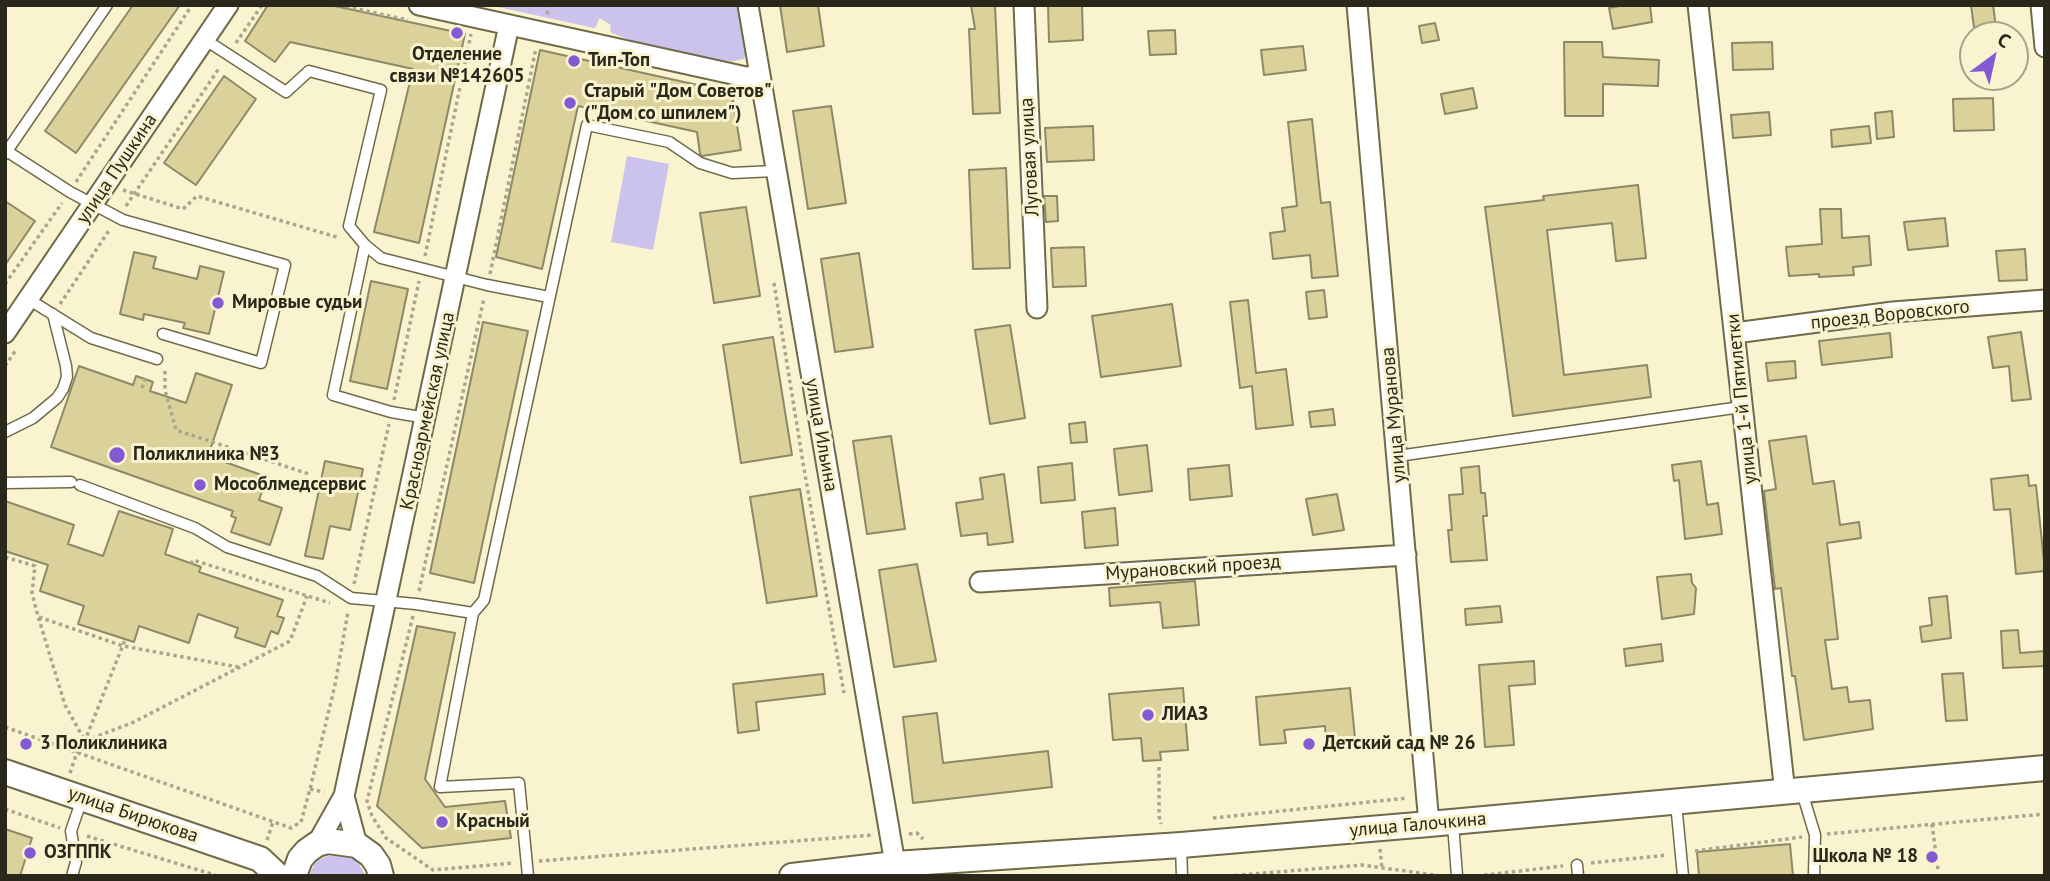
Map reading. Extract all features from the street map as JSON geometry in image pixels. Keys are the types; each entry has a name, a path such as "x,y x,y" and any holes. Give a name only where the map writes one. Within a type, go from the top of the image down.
{"street":[{"name":"улица Пушкина","path":"5,333 228,5"},
{"path":"419,5 746,77 759,76"},
{"name":"улица Ильина","path":"748,5 895,864"},
{"name":"Луговая улица","path":"1024,5 1037,308"},
{"name":"улица Муранова","path":"1357,5 1406,555 1441,823"},
{"name":"улица 1-й Пятилетки","path":"1698,5 1741,407 1793,792"},
{"path":"2041,5 2045,47"},
{"name":"Красноармейская улица","path":"344,796 509,25"},
{"name":"проезд Воровского","path":"1735,333 1893,312 2045,300"},
{"name":"Мурановский проезд","path":"980,582 1406,555"},
{"name":"улица Галочкина","path":"792,876 895,864 998,862 2045,768"},
{"name":"улица Бирюкова","path":"5,772 269,867"},
{"path":"344,796 357,845"},
{"path":"294,876 300,859 312,848 344,796"},
{"path":"269,867 328,841 357,845 371,855 383,872"}],"lane":[{"path":"107,5 6,152 69,192 118,218 285,265 261,363 163,334"},
{"path":"204,39 286,92 309,71 380,90 349,226 365,245 381,258 487,285 550,297"},
{"path":"528,876 519,783 440,787 472,613 484,600 587,125 669,142 700,163 732,173 775,171"},
{"path":"365,245 333,395 391,412 426,418"},
{"path":"28,299 92,338 161,362"},
{"path":"5,432 33,418 57,398 63,388 67,377 66,366 53,314"},
{"path":"1398,456 1741,407"},
{"path":"5,483 76,484 195,528 227,547 317,576 351,598 472,613"},
{"path":"1793,792 1815,835 1814,876"},
{"path":"72,876 76,862 71,831 73,795"},
{"path":"1676,802 1683,876"},
{"path":"1441,823 1457,876"},
{"path":"1172,846 1182,876"}],"path":[{"path":"5,284 192,5"},
{"path":"53,314 262,5"},
{"path":"372,816 367,801 416,604 487,285 536,48 543,33"},
{"path":"106,186 183,209 197,196 365,245"},
{"path":"161,362 165,390 177,430 309,474"},
{"path":"142,388 145,379"},
{"path":"5,556 35,566 32,593 38,616 65,705 85,741"},
{"path":"191,564 193,560 330,603"},
{"path":"85,741 134,723 290,641 307,596"},
{"path":"38,616 123,646 240,667"},
{"path":"73,795 77,752 85,741 125,640"},
{"path":"5,727 291,828 301,822"},
{"path":"1159,767 1159,816 1172,846"},
{"path":"5,809 218,876"},
{"path":"1477,876 1577,870 1815,835 2045,814"},
{"path":"1932,824 1938,870"},
{"path":"1228,876 1362,865 1441,876"}],"shaded area":[{"path":"489,5 740,5 747,50 744,59 729,62 709,60 643,45 612,33 611,25 601,19 594,28"},
{"path":"627,156 669,164 653,250 611,242"},
{"path":"338,853 349,855 357,861 366,876 309,876 315,863"}],"building":[{"path":"133,5 180,5 76,153 45,131"},
{"path":"268,5 330,5 465,34 419,243 374,232 413,69 290,42 275,62 245,41"},
{"path":"780,5 818,5 824,46 787,52"},
{"path":"971,5 995,5 1000,113 973,114 969,29 975,29"},
{"path":"1048,5 1082,5 1083,40 1049,42"},
{"path":"1650,5 1652,22 1613,29 1609,8"},
{"path":"1971,5 1993,5 1995,21 1973,21"},
{"path":"1435,23 1439,40 1422,43 1419,26"},
{"path":"1175,30 1176,54 1150,55 1148,31"},
{"path":"1564,42 1602,42 1603,57 1659,60 1658,86 1603,84 1603,116 1565,116"},
{"path":"1772,42 1773,69 1733,70 1732,43"},
{"path":"1303,46 1306,70 1264,75 1261,50"},
{"path":"540,50 720,90 733,100 741,150 702,156 697,132 578,106 542,269 496,257"},
{"path":"224,76 256,99 196,185 164,163"},
{"path":"1473,88 1477,108 1445,114 1441,94"},
{"path":"1993,98 1994,130 1954,131 1953,99"},
{"path":"831,106 846,203 808,209 793,111"},
{"path":"1892,111 1894,137 1877,139 1875,113"},
{"path":"1769,112 1771,135 1733,138 1731,115"},
{"path":"1312,119 1321,203 1330,202 1338,276 1312,278 1310,255 1273,259 1270,233 1285,231 1282,208 1297,206 1288,122"},
{"path":"1093,126 1094,160 1047,162 1045,128"},
{"path":"1869,126 1871,143 1832,147 1831,130"},
{"path":"1006,168 1010,268 973,269 969,170"},
{"path":"1638,185 1646,258 1616,261 1612,223 1547,230 1564,375 1647,365 1651,397 1513,416 1485,207 1544,200 1543,196"},
{"path":"1044,196 1057,196 1058,221 1046,222"},
{"path":"5,201 35,221 5,265"},
{"path":"746,207 760,296 714,303 700,213"},
{"path":"1820,209 1841,209 1842,238 1869,236 1871,265 1853,267 1854,275 1789,276 1786,247 1822,244"},
{"path":"1945,218 1948,246 1908,250 1904,222"},
{"path":"1084,247 1086,286 1053,287 1051,248"},
{"path":"2025,249 2027,280 1999,281 1996,251"},
{"path":"134,252 156,257 153,268 197,279 200,266 224,272 209,334 183,328 185,323 144,314 143,320 120,314"},
{"path":"859,253 873,347 835,352 821,259"},
{"path":"371,281 408,289 387,389 350,381"},
{"path":"1324,290 1327,317 1309,319 1306,292"},
{"path":"1248,300 1256,373 1286,369 1293,425 1256,429 1252,386 1240,388 1230,302"},
{"path":"1172,304 1181,366 1101,377 1092,316"},
{"path":"483,322 528,331 474,583 430,573"},
{"path":"1010,325 1025,418 990,424 975,330"},
{"path":"2021,332 2031,399 2012,401 2009,366 1993,368 1988,337"},
{"path":"1890,333 1892,357 1822,365 1819,341"},
{"path":"773,337 792,455 741,463 723,345"},
{"path":"1795,361 1796,378 1768,381 1766,363"},
{"path":"79,366 133,385 136,376 145,379 153,382 150,391 186,403 196,373 232,385 208,456 267,477 259,500 282,508 270,545 231,532 236,518 231,516 233,511 51,447"},
{"path":"1333,409 1335,425 1311,427 1309,412"},
{"path":"1085,422 1087,442 1071,443 1069,424"},
{"path":"891,436 905,529 867,534 853,441"},
{"path":"1806,436 1813,484 1834,481 1840,525 1859,522 1861,538 1827,543 1838,639 1825,640 1832,689 1847,687 1849,702 1870,700 1873,729 1804,740 1795,676 1792,676 1781,588 1775,589 1764,491 1776,489 1769,441"},
{"path":"1147,445 1152,491 1119,495 1114,449"},
{"path":"325,461 363,469 350,530 330,526 323,559 305,556"},
{"path":"1701,461 1707,505 1718,503 1722,534 1685,539 1679,480 1674,481 1672,465"},
{"path":"1072,463 1075,500 1041,503 1038,467"},
{"path":"1229,465 1232,496 1190,500 1188,469"},
{"path":"1479,466 1481,493 1485,493 1487,516 1483,516 1487,560 1451,562 1449,495 1463,494 1461,468"},
{"path":"1004,474 1013,542 988,545 987,533 961,536 956,503 983,499 980,478"},
{"path":"2028,475 2029,486 2036,485 2045,571 2016,574 2010,509 1994,510 1991,479"},
{"path":"800,489 817,596 767,603 750,497"},
{"path":"1337,494 1344,530 1313,535 1306,499"},
{"path":"5,501 74,525 68,544 103,556 119,511 173,529 165,554 201,567 199,572 283,600 277,616 284,618 278,634 271,631 265,647 235,637 238,628 198,614 189,643 139,626 134,642 78,624 84,606 40,591 48,565 5,551"},
{"path":"1115,508 1118,545 1085,548 1082,512"},
{"path":"917,564 936,661 894,667 879,570"},
{"path":"1691,574 1696,588 1694,614 1662,619 1657,577"},
{"path":"1195,581 1199,625 1163,628 1160,602 1110,606 1109,588"},
{"path":"1947,596 1951,638 1922,642 1920,627 1932,625 1929,598"},
{"path":"1500,606 1502,622 1466,625 1465,609"},
{"path":"417,626 455,633 425,779 445,807 505,801 511,838 422,848 377,806"},
{"path":"2018,630 2020,653 2045,651 2045,666 2003,668 2001,631"},
{"path":"1661,644 1663,661 1626,666 1624,649"},
{"path":"1534,661 1535,684 1509,686 1514,745 1485,747 1479,665"},
{"path":"1963,673 1967,720 1946,721 1942,674"},
{"path":"823,674 825,694 756,702 759,730 738,733 733,684"},
{"name":"ЛИАЗ","path":"1183,688 1188,750 1160,752 1161,760 1143,761 1141,738 1113,740 1109,694"},
{"path":"1350,688 1355,738 1326,741 1325,726 1284,730 1286,743 1260,745 1256,697"},
{"path":"937,713 943,763 1048,751 1052,787 913,803 903,717"},
{"path":"5,829 32,838 20,876 5,876"},
{"path":"1790,844 1793,876 1699,876 1697,852"}],"place":[{"name":"Отделение связи №142605","path":"457,33"},
{"name":"Тип-Топ","path":"574,61"},
{"name":"Старый \"Дом Советов\" (\"Дом со шпилем\")","path":"570,103"},
{"name":"Мировые судьи","path":"218,303"},
{"name":"Поликлиника №3","path":"117,455"},
{"name":"Мособлмедсервис","path":"200,485"},
{"name":"ЛИАЗ","path":"1148,715"},
{"name":"3 Поликлиника","path":"26,744"},
{"name":"Детский сад № 26","path":"1309,744"},
{"name":"Красный","path":"442,822"},
{"name":"ОЗГППК","path":"30,853"},
{"name":"Школа № 18","path":"1932,857"}]}
